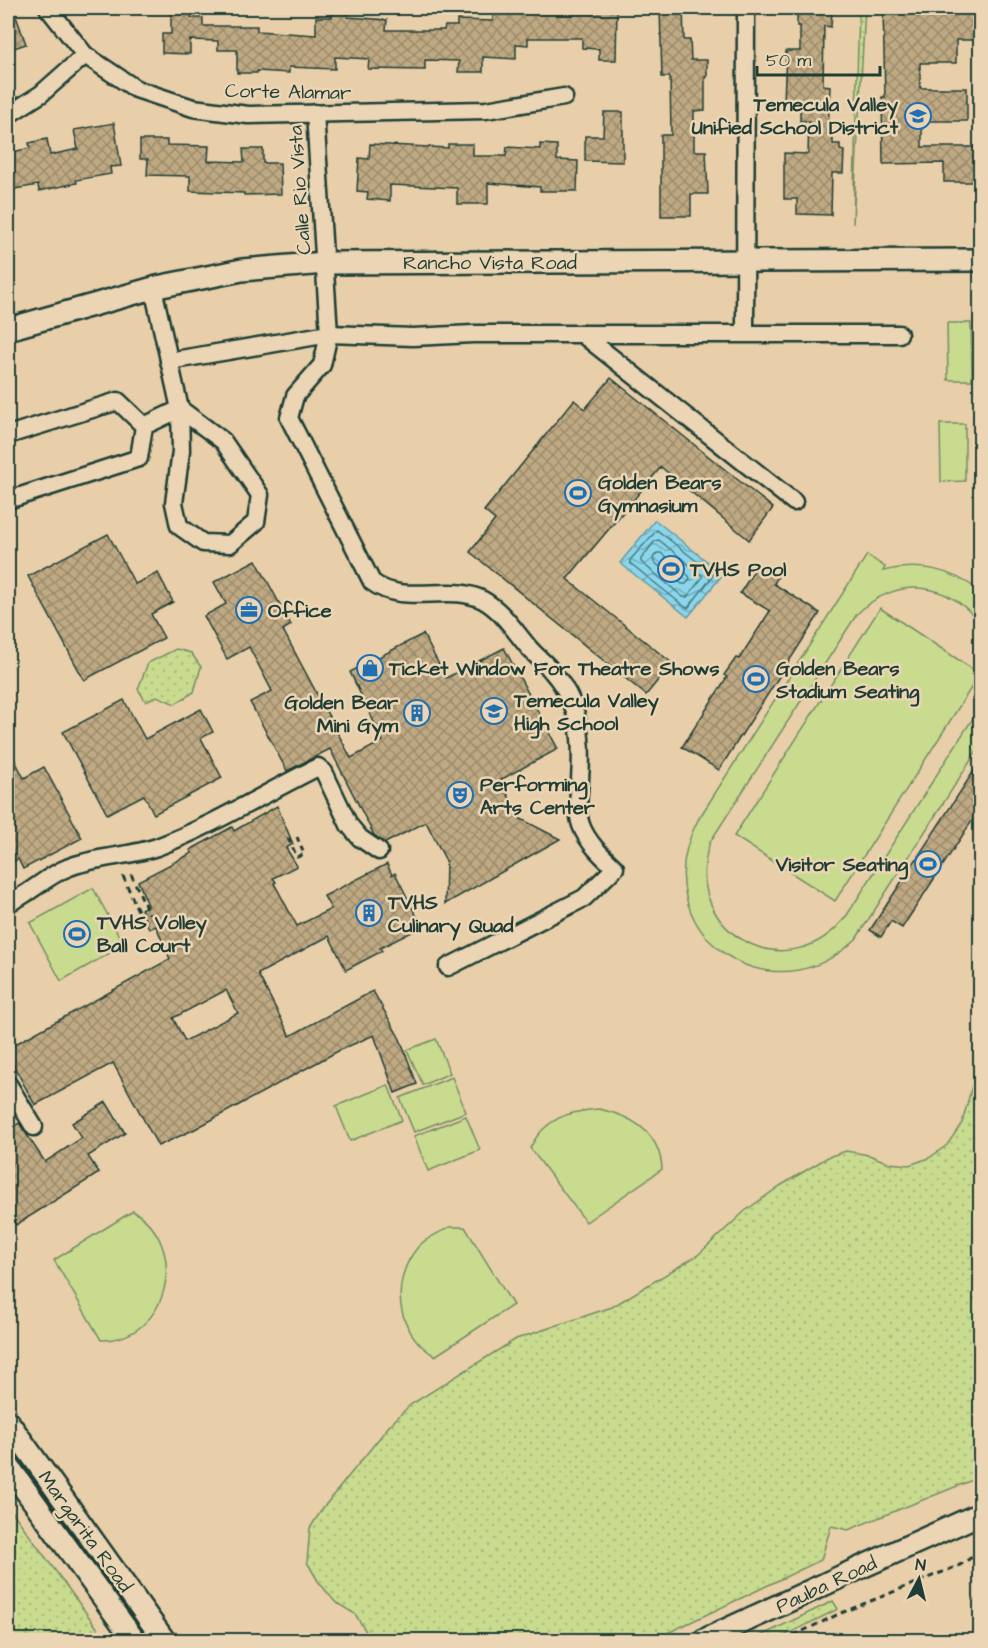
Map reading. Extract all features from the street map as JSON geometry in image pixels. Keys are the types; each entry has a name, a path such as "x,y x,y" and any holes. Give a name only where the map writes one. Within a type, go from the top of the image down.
{"main road":[{"name":"Rancho Vista Road","path":"8,328 153,288 242,270 325,263 981,260"},
{"name":"Margarita Road","path":"8,1422 164,1641"},
{"name":"Margarita Road","path":"8,1466 134,1641"},
{"name":"Pauba Road","path":"715,1638 864,1566 981,1514"}],"street":[{"name":"Corte Alamar","path":"48,8 85,56 136,89 193,108 248,115 486,110 564,97"},
{"path":"745,333 746,8"},
{"path":"8,115 41,94 85,56"},
{"name":"Calle Rio Vista","path":"315,113 328,334 322,365 295,396 289,418 372,582 379,587 398,592 430,595 460,594 482,600 504,618 532,652 550,669 576,712 581,739 579,808 581,825 603,857 615,868 584,898 448,967"},
{"path":"153,288 180,409 182,451 174,502 179,526 203,543 230,544 256,522 260,495 223,441 180,409"},
{"path":"582,333 794,502"},
{"path":"169,361 328,334 413,337 582,333 899,334"},
{"path":"8,435 118,402 144,426"},
{"path":"144,426 180,409"},
{"path":"8,500 139,458 144,426"},
{"path":"8,903 66,868 156,847 264,797 287,782 318,767 324,772 349,825 360,838 379,850"},
{"path":"8,1084 34,1127"}],"path":[{"path":"288,838 297,857 304,854 297,837"},
{"path":"131,874 149,914"},
{"path":"123,876 141,918"},
{"path":"784,1641 841,1613 960,1565 981,1552"}],"green space":[{"path":"859,8 865,8 853,224"},
{"path":"947,323 971,323 972,380 948,380"},
{"path":"940,424 965,424 965,481 941,482"},
{"path":"867,555 885,567 883,571 910,567 934,569 969,583 980,591 980,624 967,609 953,599 937,591 921,588 888,593 857,614 710,842 705,874 710,903 725,925 745,942 770,950 797,949 823,938 847,915 980,707 980,746 856,939 822,963 786,971 752,967 722,952 699,928 686,896 685,860 698,820"},
{"path":"880,608 980,674 835,901 734,836"},
{"path":"176,649 191,653 201,667 194,692 175,704 157,696 146,702 138,689 148,663"},
{"name":"TVHS Volley Ball Court","path":"93,888 124,945 61,981 30,923"},
{"path":"436,1039 450,1073 423,1085 407,1050"},
{"path":"980,1056 980,1477 848,1530 831,1526 821,1560 653,1640 368,1640 367,1633 355,1614 335,1602 318,1581 307,1562 310,1528 323,1508 389,1426 410,1405 516,1339 612,1307 698,1255 745,1211 780,1186 828,1157 846,1151 869,1155 889,1163 909,1165 929,1158 947,1145 962,1123"},
{"path":"452,1077 466,1112 414,1132 400,1098"},
{"path":"388,1085 402,1120 350,1141 336,1106"},
{"path":"599,1109 622,1116 642,1128 656,1145 662,1169 586,1222 530,1148 542,1130 558,1118"},
{"path":"466,1116 480,1150 428,1171 414,1136"},
{"path":"133,1211 151,1226 162,1246 166,1267 164,1289 156,1309 143,1325 124,1336 101,1340 54,1260"},
{"path":"449,1227 465,1227 513,1305 435,1356 412,1334 401,1306 400,1290 403,1275 418,1247"},
{"path":"8,1506 106,1640 8,1640"},
{"path":"833,1601 838,1609 776,1640 752,1640"}],"water":[{"name":"TVHS Pool","path":"655,520 723,574 688,617 620,563"}],"building":[{"path":"8,8 13,8 26,44 8,50"},
{"path":"171,8 191,8 191,18 203,18 203,26 257,26 257,31 316,35 316,17 332,17 332,10 349,10 348,17 387,20 386,30 444,30 445,26 457,26 457,20 493,21 493,8 541,10 541,8 617,8 616,60 599,60 599,49 582,48 582,38 528,38 528,45 516,44 516,59 483,57 483,72 458,72 459,61 425,60 425,70 368,69 369,59 335,57 335,69 289,67 289,73 257,71 257,73 237,73 237,50 218,50 218,41 190,40 190,54 162,53 162,34 171,34"},
{"path":"660,8 683,8 684,40 690,40 691,60 707,60 705,110 694,111 694,151 706,151 708,194 691,194 691,216 661,216 661,135 671,135 670,77 662,77"},
{"path":"797,8 832,8 831,27 824,26 823,85 830,86 828,134 833,134 833,144 840,144 840,150 844,151 843,173 832,173 831,215 797,214 797,199 784,199 784,153 808,154 809,121 800,121 800,104 784,103 786,51 800,51"},
{"path":"883,8 981,8 981,40 956,40 956,63 920,63 920,88 967,88 967,121 922,121 922,147 981,147 981,182 944,182 944,163 883,164 882,97 885,97"},
{"path":"604,112 623,112 623,162 585,161 585,136 603,136"},
{"path":"114,123 121,166 110,167 111,174 76,180 77,183 39,191 38,185 8,190 8,153 30,148 29,143 47,139 50,155 78,149 74,130"},
{"path":"140,140 167,140 167,145 209,146 208,161 244,162 243,149 263,149 263,163 280,163 281,194 244,195 244,193 190,191 190,176 147,175 148,159 140,159"},
{"path":"370,144 448,148 448,144 473,144 473,156 506,156 507,147 540,149 540,144 557,145 557,160 578,161 577,191 540,191 540,187 488,183 488,204 457,204 457,188 390,185 390,201 367,199 368,192 357,191 359,158 369,159"},
{"path":"611,378 773,508 749,540 661,467 567,579 672,663 646,695 470,552 495,520 484,511 574,400 585,409"},
{"path":"108,534 135,584 158,573 173,602 151,614 164,638 84,680 28,576"},
{"path":"256,560 291,625 283,630 351,758 383,741 350,672 423,634 446,678 504,648 558,749 500,780 521,819 560,839 445,904 446,861 426,822 385,843 374,835 330,749 287,771 250,702 272,691 249,647 227,659 204,616 226,604 214,582"},
{"name":"Golden Bears Stadium Seating","path":"758,564 778,576 774,584 820,613 719,770 682,747 727,677 724,675 736,658 739,659 770,611 740,593"},
{"path":"124,700 145,739 201,709 213,732 201,738 222,778 154,814 144,795 107,814 63,732"},
{"path":"8,747 24,778 44,767 82,838 23,869 18,859 8,864"},
{"name":"Visitor Seating","path":"981,760 981,807 902,928 891,921 881,937 870,930"},
{"path":"277,806 293,844 286,848 297,866 273,878 297,926 331,909 324,896 387,864 392,875 395,873 422,927 380,948 382,951 346,970 329,936 258,974 290,1036 373,991 400,1039 417,1084 395,1093 374,1035 340,1050 193,1130 158,1146 113,1063 35,1105 8,1055 8,1048 170,959 156,926 149,929 141,909 148,905 138,881 192,853 190,850 232,827 234,831","holes":["226,990 238,1013 185,1041 173,1018"]},
{"path":"106,1102 125,1133 88,1156 99,1173 16,1225 8,1211 8,1131 19,1123 45,1162 82,1138 72,1123"}],"place":[{"name":"Temecula Valley Unified School District","path":"918,116"},
{"name":"Golden Bears Gymnasium","path":"578,493"},
{"name":"TVHS Pool","path":"671,569"},
{"name":"Office","path":"249,610"},
{"name":"Ticket Window For Theatre Shows","path":"370,668"},
{"name":"Golden Bears Stadium Seating","path":"756,679"},
{"name":"Temecula Valley High School","path":"494,711"},
{"name":"Golden Bear Mini Gym","path":"417,713"},
{"name":"Performing Arts Center","path":"460,795"},
{"name":"Visitor Seating","path":"928,864"},
{"name":"TVHS Culinary Quad","path":"369,913"},
{"name":"TVHS Volley Ball Court","path":"77,934"}]}
